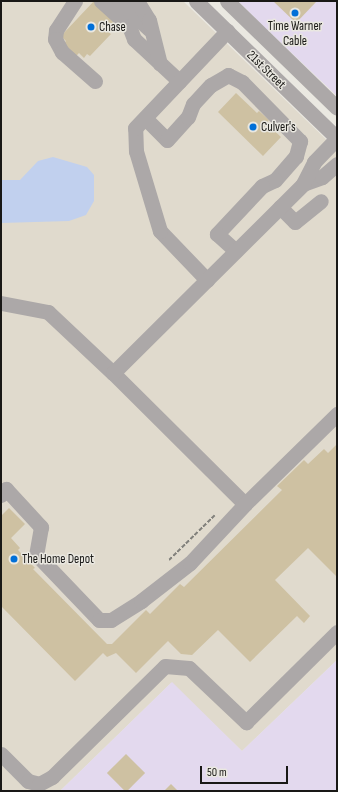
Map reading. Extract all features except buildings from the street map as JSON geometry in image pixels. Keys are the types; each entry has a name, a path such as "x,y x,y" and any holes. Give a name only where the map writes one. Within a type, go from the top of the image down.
{"street":[{"path":"75,1 56,30 55,39 62,52 94,81"},
{"path":"101,1 129,26 134,39 180,81"},
{"path":"109,1 152,32"},
{"path":"119,1 152,32"},
{"path":"127,1 152,32"},
{"path":"137,1 152,32 160,64"},
{"name":"21st Street","path":"196,1 337,138"},
{"name":"21st Street","path":"226,1 337,108"},
{"path":"206,280 160,231 153,216 136,151 136,128 227,31"},
{"path":"145,118 167,140 188,117 193,104 220,78 228,75 242,82 300,141 296,156 275,180 262,186 216,234 236,251"},
{"path":"114,373 303,184 314,162 337,138"},
{"path":"303,184 322,177 337,164"},
{"path":"280,207 294,222 321,201"},
{"path":"1,303 48,312 114,373 245,504"},
{"path":"1,495 6,489 41,527 47,536 36,554 99,620 111,620 141,601 190,563 245,504 337,414"},
{"path":"1,754 28,780 39,784 52,778 165,666 189,668 246,722 337,632"}],"path":[{"path":"168,560 215,515"}],"shaded area":[{"path":"6,1 183,1 337,150 337,660 242,751 171,683 60,791 1,791 1,4"},
{"path":"238,1 337,1 337,96 256,19"},
{"path":"337,660 337,791 60,791 172,682 242,751"}],"water":[{"path":"53,157 87,167 94,175 94,201 86,215 69,221 1,223 1,180 20,180 38,161"}],"place":[{"name":"Time Warner Cable","path":"295,13"},
{"name":"Chase","path":"91,27"},
{"name":"Culver's","path":"253,127"},
{"name":"The Home Depot","path":"14,559"}]}
